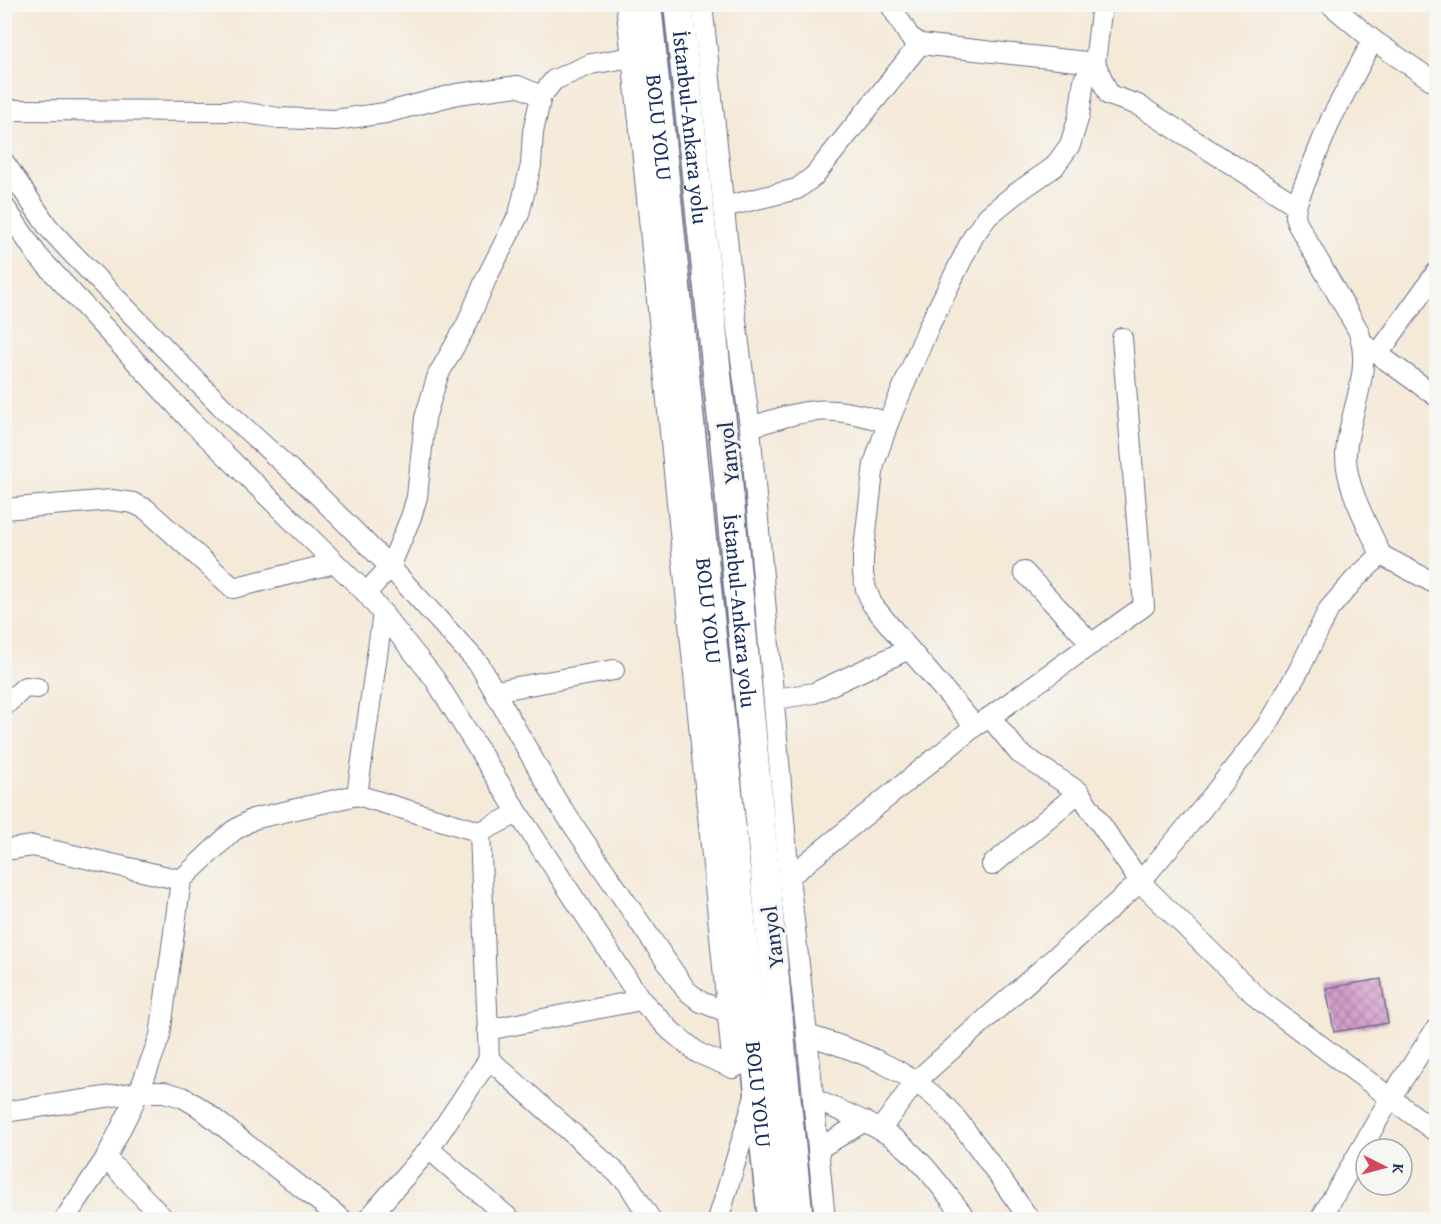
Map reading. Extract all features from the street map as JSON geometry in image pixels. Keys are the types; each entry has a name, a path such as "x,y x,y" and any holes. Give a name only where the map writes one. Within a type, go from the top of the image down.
{"highway":[{"name":"BOLU YOLU","path":"647,4 652,146 774,1220"},
{"name":"İstanbul-Ankara yolu","path":"678,4 726,459 799,1220"}],"street":[{"path":"626,4 632,57 652,146 733,1068"},
{"name":"Yanyol","path":"702,4 735,313 750,427 789,878 825,1220"},
{"path":"890,4 909,36 920,44 1095,63"},
{"path":"1102,4 1095,63 1084,80 1079,116 1070,145 1053,167 988,216 974,235 928,326 888,423 873,474 863,557 866,590 872,604 909,649 983,722 1019,753 1079,792 1140,882 1261,1001 1437,1132"},
{"path":"1330,4 1373,40 1437,83"},
{"path":"1373,40 1331,119 1296,205 1295,216 1298,225 1370,348 1437,396"},
{"path":"724,207 797,189 806,184 920,44"},
{"path":"366,593 390,567 411,518 417,497 425,418 438,375 466,326 486,279 519,214 531,165 533,132 541,96 554,80 591,64 632,57"},
{"path":"1095,63 1109,95 1138,105 1296,205"},
{"path":"4,110 232,111 279,118 335,120 385,113 458,94 518,86 541,96"},
{"path":"1079,116 1109,95"},
{"path":"4,162 48,226 71,252 225,410 316,493 390,567 479,664 556,800 686,990 701,1002 727,1012"},
{"path":"4,206 38,256 189,420 366,593 383,613 434,678 518,813 641,1000 671,1031 698,1053 733,1068 768,1052"},
{"path":"1437,273 1370,348 1364,359 1346,456 1348,476 1381,555 1437,584"},
{"path":"726,459 735,313"},
{"path":"789,878 983,722 1144,606 1122,338"},
{"path":"750,427 811,410 844,410 888,423"},
{"path":"4,509 111,500 133,503 146,509 233,588 335,563"},
{"path":"818,1149 873,1125 915,1082 1140,882 1202,809 1266,727 1299,670 1329,609 1356,578 1381,555"},
{"path":"1024,572 1092,644"},
{"path":"357,795 383,613"},
{"path":"775,699 814,693 909,649"},
{"path":"495,691 614,670"},
{"path":"4,706 25,687 37,688"},
{"path":"992,864 1079,792"},
{"path":"63,1220 106,1158 139,1092 160,1036 181,880 233,831 253,819 357,795 480,832 518,813"},
{"path":"367,1220 429,1149 489,1059 480,832"},
{"path":"4,850 33,846 181,880"},
{"path":"487,1030 641,1000"},
{"path":"1320,1220 1391,1098 1437,1029"},
{"path":"807,1035 851,1048 887,1065 915,1082 953,1115 1030,1220"},
{"path":"768,1052 774,1220"},
{"path":"718,1220 768,1052"},
{"path":"489,1059 627,1182 651,1220"},
{"path":"4,1112 139,1092 164,1092 182,1096 343,1220"},
{"path":"813,1099 873,1125 908,1150 926,1167 967,1220"},
{"path":"429,1149 511,1220"},
{"path":"106,1158 165,1220"}],"building":[{"path":"1381,979 1388,1023 1334,1032 1326,988"}]}
